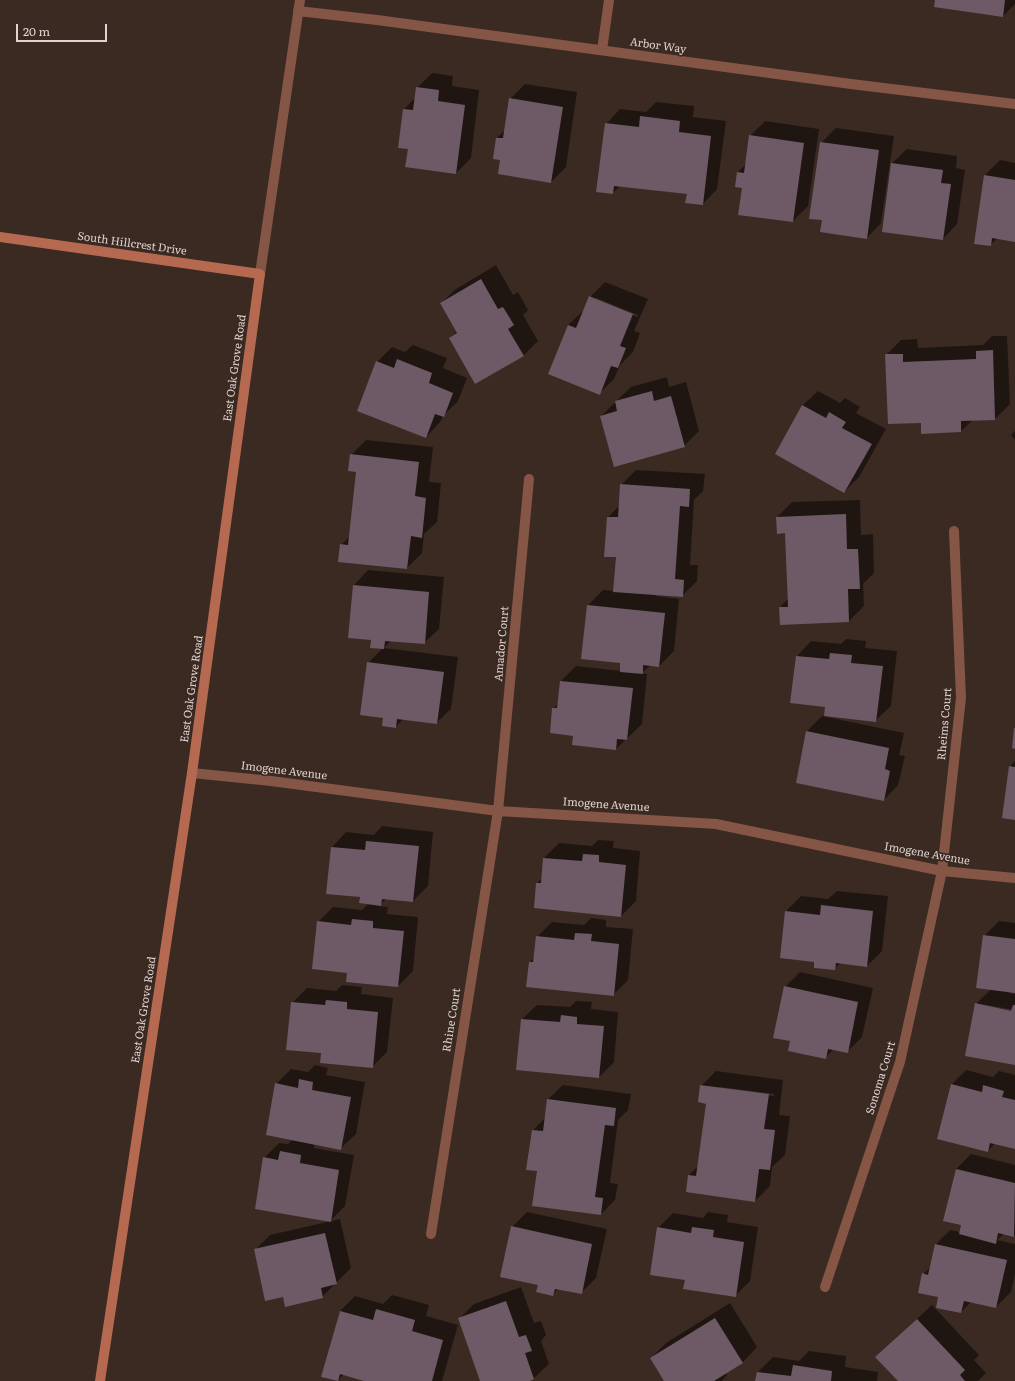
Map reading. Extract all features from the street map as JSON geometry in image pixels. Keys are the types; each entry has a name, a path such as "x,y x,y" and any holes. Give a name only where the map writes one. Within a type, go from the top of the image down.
{"street":[{"name":"East Oak Grove Road","path":"100,1381 192,772 260,274 300,0"},
{"path":"602,50 609,0"},
{"name":"Arbor Way","path":"298,11 385,21 851,84 1015,104"},
{"name":"South Hillcrest Drive","path":"0,237 260,274"},
{"name":"Amador Court","path":"498,811 530,480"},
{"name":"Rheims Court","path":"942,871 961,698 954,531"},
{"name":"Imogene Avenue","path":"192,772 498,811 716,824 942,871 1015,878"},
{"name":"Rhine Court","path":"431,1234 498,811"},
{"name":"Sonoma Court","path":"825,1287 900,1062 942,871"}],"building":[{"path":"935,0 1005,0 1003,17 934,7"},
{"path":"416,87 439,90 438,101 465,105 456,174 405,167 408,149 398,148 403,109 413,110"},
{"path":"509,98 563,107 551,183 498,174 500,160 493,159 496,138 503,138"},
{"path":"640,116 680,121 679,132 711,136 703,205 685,203 687,194 614,186 613,194 596,192 605,123 639,127"},
{"path":"749,135 804,143 793,222 738,215 742,188 735,187 737,172 744,173"},
{"path":"820,142 879,150 867,239 820,232 822,220 809,219"},
{"path":"891,163 943,170 941,183 951,184 943,240 882,232"},
{"path":"984,175 1015,180 1015,242 992,238 991,246 974,244"},
{"path":"481,279 498,309 503,307 514,325 508,329 524,356 475,384 449,338 457,333 440,303"},
{"path":"589,296 633,314 620,346 626,348 618,368 611,366 600,395 548,374 568,325 576,328"},
{"path":"993,350 995,420 961,421 961,432 921,434 921,423 888,424 885,354 903,354 903,362 976,359 976,351"},
{"path":"397,359 432,373 429,383 453,393 444,417 435,414 426,438 357,411 376,361 394,368"},
{"path":"652,391 654,401 671,396 685,447 614,467 600,416 617,411 615,401"},
{"path":"802,405 826,418 829,412 846,422 842,428 872,444 844,493 775,454"},
{"path":"350,454 419,462 415,496 426,498 422,538 411,536 407,569 338,562 340,544 348,545 356,472 348,471"},
{"path":"620,484 690,489 689,507 680,506 675,579 684,580 683,597 613,592 616,557 604,557 607,517 618,517"},
{"path":"846,514 847,549 858,549 860,589 848,589 849,622 780,625 779,607 788,607 785,533 777,534 776,517"},
{"path":"353,585 429,592 425,644 385,641 384,649 370,648 371,640 348,638"},
{"path":"587,605 665,613 659,667 643,665 643,674 620,672 620,663 581,659"},
{"path":"830,653 852,655 851,663 883,666 876,722 824,716 825,707 790,703 796,656 829,659"},
{"path":"367,662 444,672 437,724 397,719 396,728 382,726 383,718 360,715"},
{"path":"560,681 633,688 627,740 617,739 616,750 572,745 573,736 550,733 552,708 557,708"},
{"path":"1015,728 1015,749 1012,748"},
{"path":"806,731 889,748 885,769 890,771 884,801 796,783"},
{"path":"1009,766 1015,767 1015,820 1002,818"},
{"path":"366,841 419,846 413,902 382,899 381,906 359,903 360,897 326,894 331,847 365,850"},
{"path":"583,854 599,855 599,862 626,865 621,917 534,908 536,883 541,883 543,858 582,861"},
{"path":"821,905 873,911 867,967 836,963 835,970 814,968 814,962 780,958 785,911 820,915"},
{"path":"352,919 373,921 373,928 404,931 398,987 346,982 347,973 312,969 317,921 351,925"},
{"path":"575,933 592,934 591,941 619,944 614,996 526,987 529,962 533,962 536,936 574,940"},
{"path":"983,935 1015,939 1015,993 976,988"},
{"path":"784,986 858,1002 848,1053 828,1049 826,1059 788,1051 790,1041 773,1038"},
{"path":"326,1000 347,1002 347,1009 378,1012 373,1068 320,1063 321,1053 286,1050 291,1002 325,1005"},
{"path":"975,1003 1011,1011 1013,1005 1015,1005 1015,1065 965,1056"},
{"path":"561,1015 577,1017 577,1024 604,1026 599,1078 516,1070 521,1019 560,1022"},
{"path":"299,1079 313,1082 312,1090 351,1097 341,1150 266,1135 275,1083 298,1088"},
{"path":"951,1084 982,1092 983,1085 1004,1091 1002,1097 1015,1100 1015,1149 990,1143 988,1152 937,1139"},
{"path":"700,1085 769,1094 764,1129 775,1130 770,1170 759,1169 755,1202 686,1192 688,1175 696,1176 706,1104 698,1102"},
{"path":"547,1099 616,1108 614,1126 605,1125 595,1197 603,1198 601,1215 532,1206 537,1171 526,1170 532,1130 543,1131"},
{"path":"280,1151 301,1155 300,1163 339,1170 331,1222 255,1209 263,1157 278,1160"},
{"path":"956,1169 1015,1183 1014,1237 998,1233 996,1244 959,1234 961,1225 943,1221"},
{"path":"511,1226 592,1244 582,1294 555,1289 553,1296 536,1292 538,1285 500,1277"},
{"path":"657,1227 691,1233 692,1227 714,1230 713,1237 744,1242 736,1297 683,1289 685,1280 650,1275"},
{"path":"325,1233 337,1284 321,1288 323,1298 285,1307 283,1297 265,1301 254,1249"},
{"path":"935,1244 1007,1260 996,1308 964,1301 961,1313 936,1308 938,1297 918,1293 922,1273 928,1275"},
{"path":"506,1301 519,1337 526,1335 532,1351 525,1353 534,1379 530,1381 480,1381 458,1318"},
{"path":"376,1309 415,1320 412,1331 443,1340 432,1381 364,1381 340,1374 338,1381 321,1377 340,1311 373,1320"},
{"path":"715,1318 743,1363 714,1381 664,1381 650,1358"},
{"path":"917,1319 965,1370 960,1375 965,1381 898,1381 875,1357"},
{"path":"793,1365 832,1371 831,1381 755,1381 757,1372 791,1376"}]}
